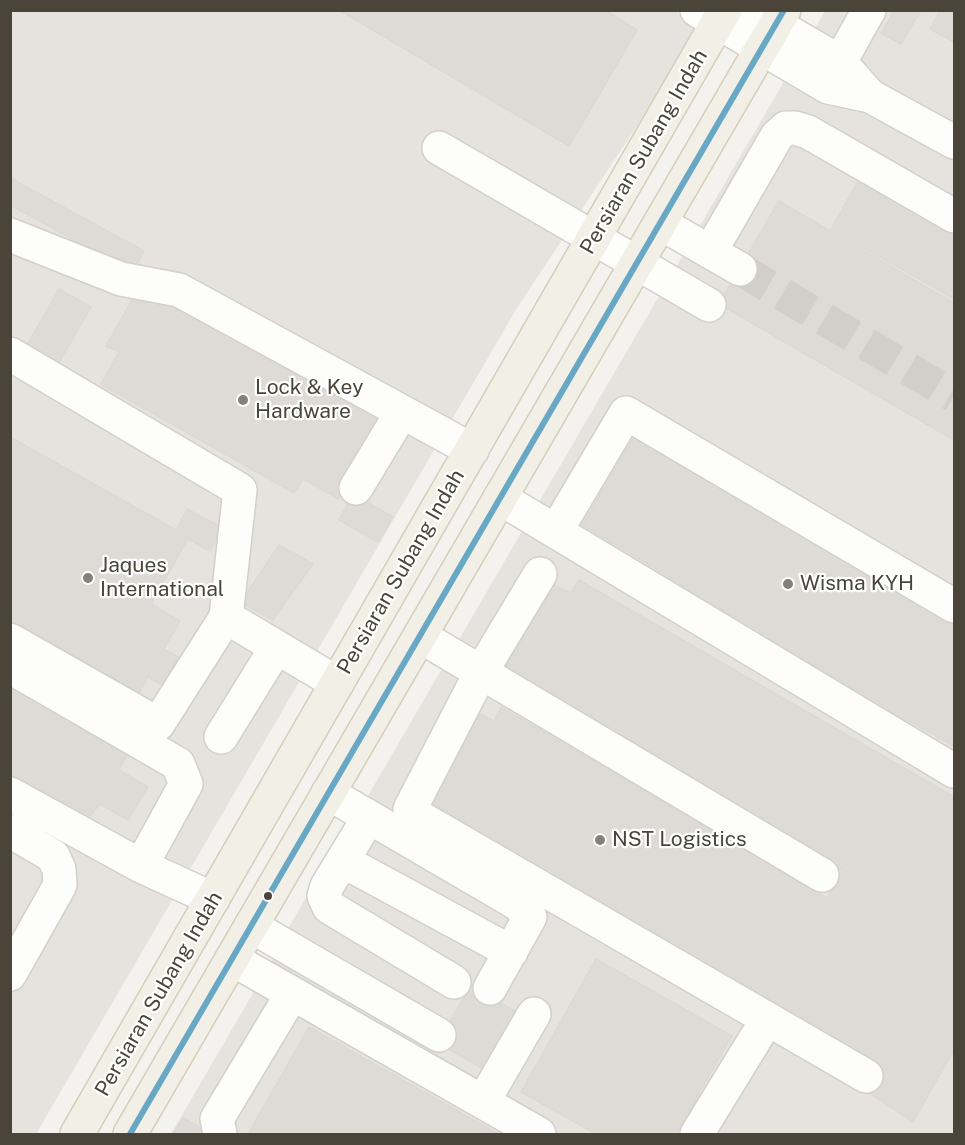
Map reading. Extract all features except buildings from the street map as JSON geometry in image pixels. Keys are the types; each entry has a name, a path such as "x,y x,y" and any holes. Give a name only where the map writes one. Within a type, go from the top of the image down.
{"main road":[{"name":"Persiaran Subang Indah","path":"77,1134 594,238 714,15"},
{"path":"129,1134 637,263 768,23"}],"street":[{"path":"840,62 869,10"},
{"path":"714,15 768,23 840,62 870,96"},
{"path":"768,23 828,87 870,96 954,142"},
{"path":"710,252 777,136 786,128 808,132 954,216"},
{"path":"439,148 709,305"},
{"path":"660,223 740,269"},
{"path":"10,235 121,279 179,290 472,450"},
{"path":"10,354 240,490 226,617 158,724 10,640"},
{"path":"356,488 402,412"},
{"path":"556,531 626,412 954,606"},
{"path":"500,498 954,771"},
{"path":"540,574 481,672 411,809 417,816 866,1076"},
{"path":"226,617 337,683"},
{"path":"420,636 822,875"},
{"path":"221,737 276,648"},
{"path":"10,667 178,764 186,784 141,866"},
{"path":"328,793 518,904 530,916 490,988"},
{"path":"10,794 141,866 213,899"},
{"path":"369,817 327,886 324,896 329,907 454,982"},
{"path":"10,831 53,856 59,869 60,885 10,974"},
{"path":"342,861 511,952"},
{"path":"251,926 440,1035"},
{"path":"232,959 539,1134"},
{"path":"220,1134 217,1119 292,993"},
{"path":"483,1102 534,1014"},
{"path":"697,1134 757,1036"}],"shaded area":[{"path":"673,10 702,27 515,311 36,1134 10,1134 10,11"},
{"path":"825,11 954,11 954,1134 171,1134"},
{"path":"10,27 515,311 451,421 11,178"},
{"path":"676,286 776,343 721,442 620,385"},
{"path":"361,802 538,904 463,1034 286,932"}],"tunnel":[{"path":"740,269 954,396"}],"transit line":[{"path":"130,1134 784,10"}],"place":[{"name":"Lock & Key Hardware","path":"243,400"},
{"name":"Jaques International","path":"88,578"},
{"name":"Wisma KYH","path":"788,584"},
{"name":"NST Logistics","path":"600,840"}]}
